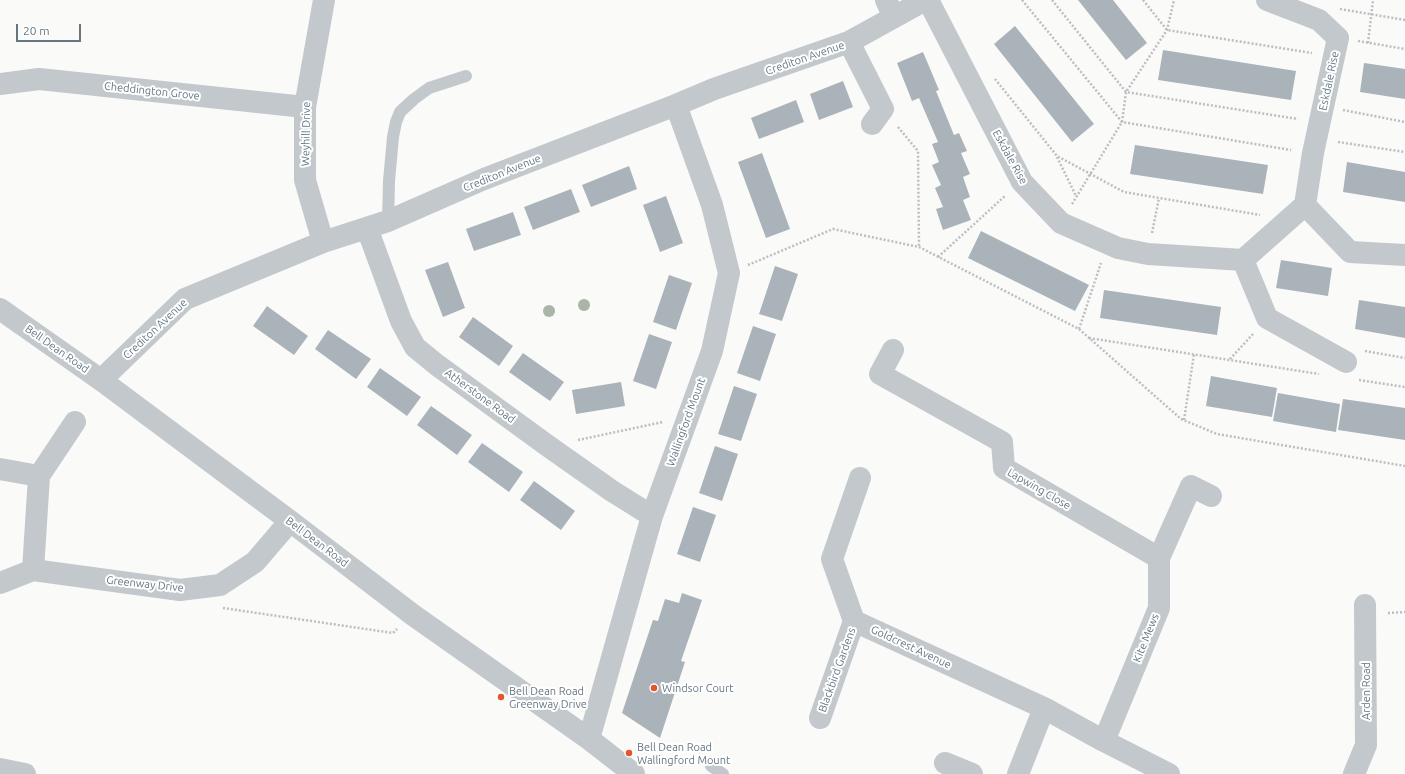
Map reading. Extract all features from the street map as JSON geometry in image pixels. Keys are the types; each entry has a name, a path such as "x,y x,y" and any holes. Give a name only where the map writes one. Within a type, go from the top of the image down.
{"street":[{"name":"Weyhill Drive","path":"323,242 305,180 305,107 324,0"},
{"name":"Crediton Avenue","path":"101,380 185,299 323,242 388,221 484,179 714,89 849,42 890,8 926,0"},
{"name":"Eskdale Rise","path":"926,0 1022,182 1061,223 1118,248 1148,254 1243,260"},
{"name":"Eskdale Rise","path":"1267,0 1320,20 1336,47 1318,130 1305,205"},
{"path":"849,42 877,116"},
{"name":"Cheddington Grove","path":"0,84 39,79 305,107"},
{"name":"Wallingford Mount","path":"589,739 652,516 712,351 729,274 712,205 676,105"},
{"path":"1349,370 1267,318 1243,260 1305,205 1350,252 1405,255"},
{"name":"Atherstone Road","path":"367,228 401,320 415,347 437,365 548,446 612,491 652,516"},
{"name":"Bell Dean Road","path":"0,309 101,380 413,615 589,739 634,774"},
{"name":"Lapwing Close","path":"893,350 880,374 1002,442 1004,468 1159,558"},
{"path":"33,570 39,476 75,422"},
{"path":"0,469 39,476"},
{"path":"854,621 832,559 860,478"},
{"name":"Kite Mews","path":"1104,741 1158,608 1159,558 1191,486 1211,496"},
{"name":"Greenway Drive","path":"0,583 33,570 180,590 220,585 255,562 290,521"},
{"name":"Arden Road","path":"1354,774 1366,745 1365,605"},
{"name":"Goldcrest Avenue","path":"854,621 1044,708 1169,774"},
{"name":"Blackbird Gardens","path":"820,718 854,621"},
{"path":"1018,774 1044,708"},
{"path":"945,763 972,774"},
{"path":"0,769 25,774"}],"lane":[{"path":"388,221 389,181 393,137 400,112 429,88 466,76"},
{"path":"711,766 723,774"}],"path":[{"path":"1022,0 1122,122 1318,130 1405,122"},
{"path":"1052,0 1126,92 1318,130 1405,152"},
{"path":"1143,0 1167,30 1336,47 1368,43 1405,49"},
{"path":"1061,223 1089,174 1122,122 1126,92 1167,30 1174,0"},
{"path":"1368,43 1373,0"},
{"path":"1340,9 1405,20"},
{"path":"993,76 1056,156 1076,196"},
{"path":"877,116 918,151 919,247"},
{"path":"1056,156 1124,192 1289,220"},
{"path":"938,257 1022,182"},
{"path":"1148,254 1158,198"},
{"path":"729,274 833,229 919,247 1078,329 1184,420 1217,434 1405,466"},
{"path":"1078,329 1107,244"},
{"path":"1229,360 1267,318"},
{"path":"1088,338 1321,374"},
{"path":"1405,358 1363,350 1349,370 1405,388"},
{"path":"1184,420 1194,354"},
{"path":"548,446 688,417"},
{"path":"218,607 393,633 413,615"}],"building":[{"path":"1078,0 1113,0 1147,43 1126,60"},
{"path":"1015,26 1094,124 1072,142 994,44"},
{"path":"1163,50 1296,71 1291,100 1158,80"},
{"path":"923,52 939,90 936,91 954,135 959,133 967,151 961,153 970,174 963,177 970,197 963,200 971,220 943,230 936,209 943,207 935,188 941,185 932,165 939,162 932,144 938,142 919,98 912,101 897,63"},
{"path":"1364,63 1405,69 1405,99 1360,92"},
{"path":"843,81 853,107 819,120 810,94"},
{"path":"796,100 804,122 759,139 751,118"},
{"path":"1135,145 1268,165 1263,194 1130,174"},
{"path":"762,153 790,229 766,238 738,162"},
{"path":"1347,162 1405,172 1405,202 1343,192"},
{"path":"629,166 637,189 591,207 582,185"},
{"path":"571,189 580,212 533,230 524,207"},
{"path":"666,196 683,243 660,252 643,205"},
{"path":"513,212 521,235 474,251 466,229"},
{"path":"981,231 1089,285 1075,311 968,258"},
{"path":"1281,260 1332,268 1328,296 1276,288"},
{"path":"448,262 465,308 443,317 425,270"},
{"path":"775,266 798,274 782,321 759,314"},
{"path":"669,275 692,283 676,330 653,322"},
{"path":"1104,290 1221,307 1217,335 1100,318"},
{"path":"1359,300 1405,307 1405,338 1355,329"},
{"path":"267,306 308,336 294,355 253,326"},
{"path":"473,317 513,346 499,366 459,337"},
{"path":"753,326 776,334 760,381 737,373"},
{"path":"328,330 371,359 356,379 315,349"},
{"path":"649,334 672,342 656,389 633,381"},
{"path":"523,353 564,382 550,401 509,372"},
{"path":"380,368 421,397 407,416 367,387"},
{"path":"1211,376 1277,388 1272,417 1206,406"},
{"path":"621,382 625,406 576,414 572,390"},
{"path":"734,386 757,394 741,441 718,434"},
{"path":"1278,393 1340,404 1336,432 1273,421"},
{"path":"1343,399 1405,408 1405,440 1338,430"},
{"path":"431,406 472,435 457,455 417,425"},
{"path":"482,443 523,472 509,492 468,462"},
{"path":"715,446 738,454 722,501 699,493"},
{"path":"534,481 575,511 561,530 520,500"},
{"path":"693,507 716,515 700,562 677,554"},
{"name":"Windsor Court","path":"682,593 702,600 681,661 685,662 660,738 622,713 653,620 658,621 665,599 679,603"}],"place":[{"name":"Windsor Court","path":"654,688"},
{"name":"Bell Dean Road Greenway Drive","path":"501,697"},
{"name":"Bell Dean Road Wallingford Mount","path":"629,753"}]}
